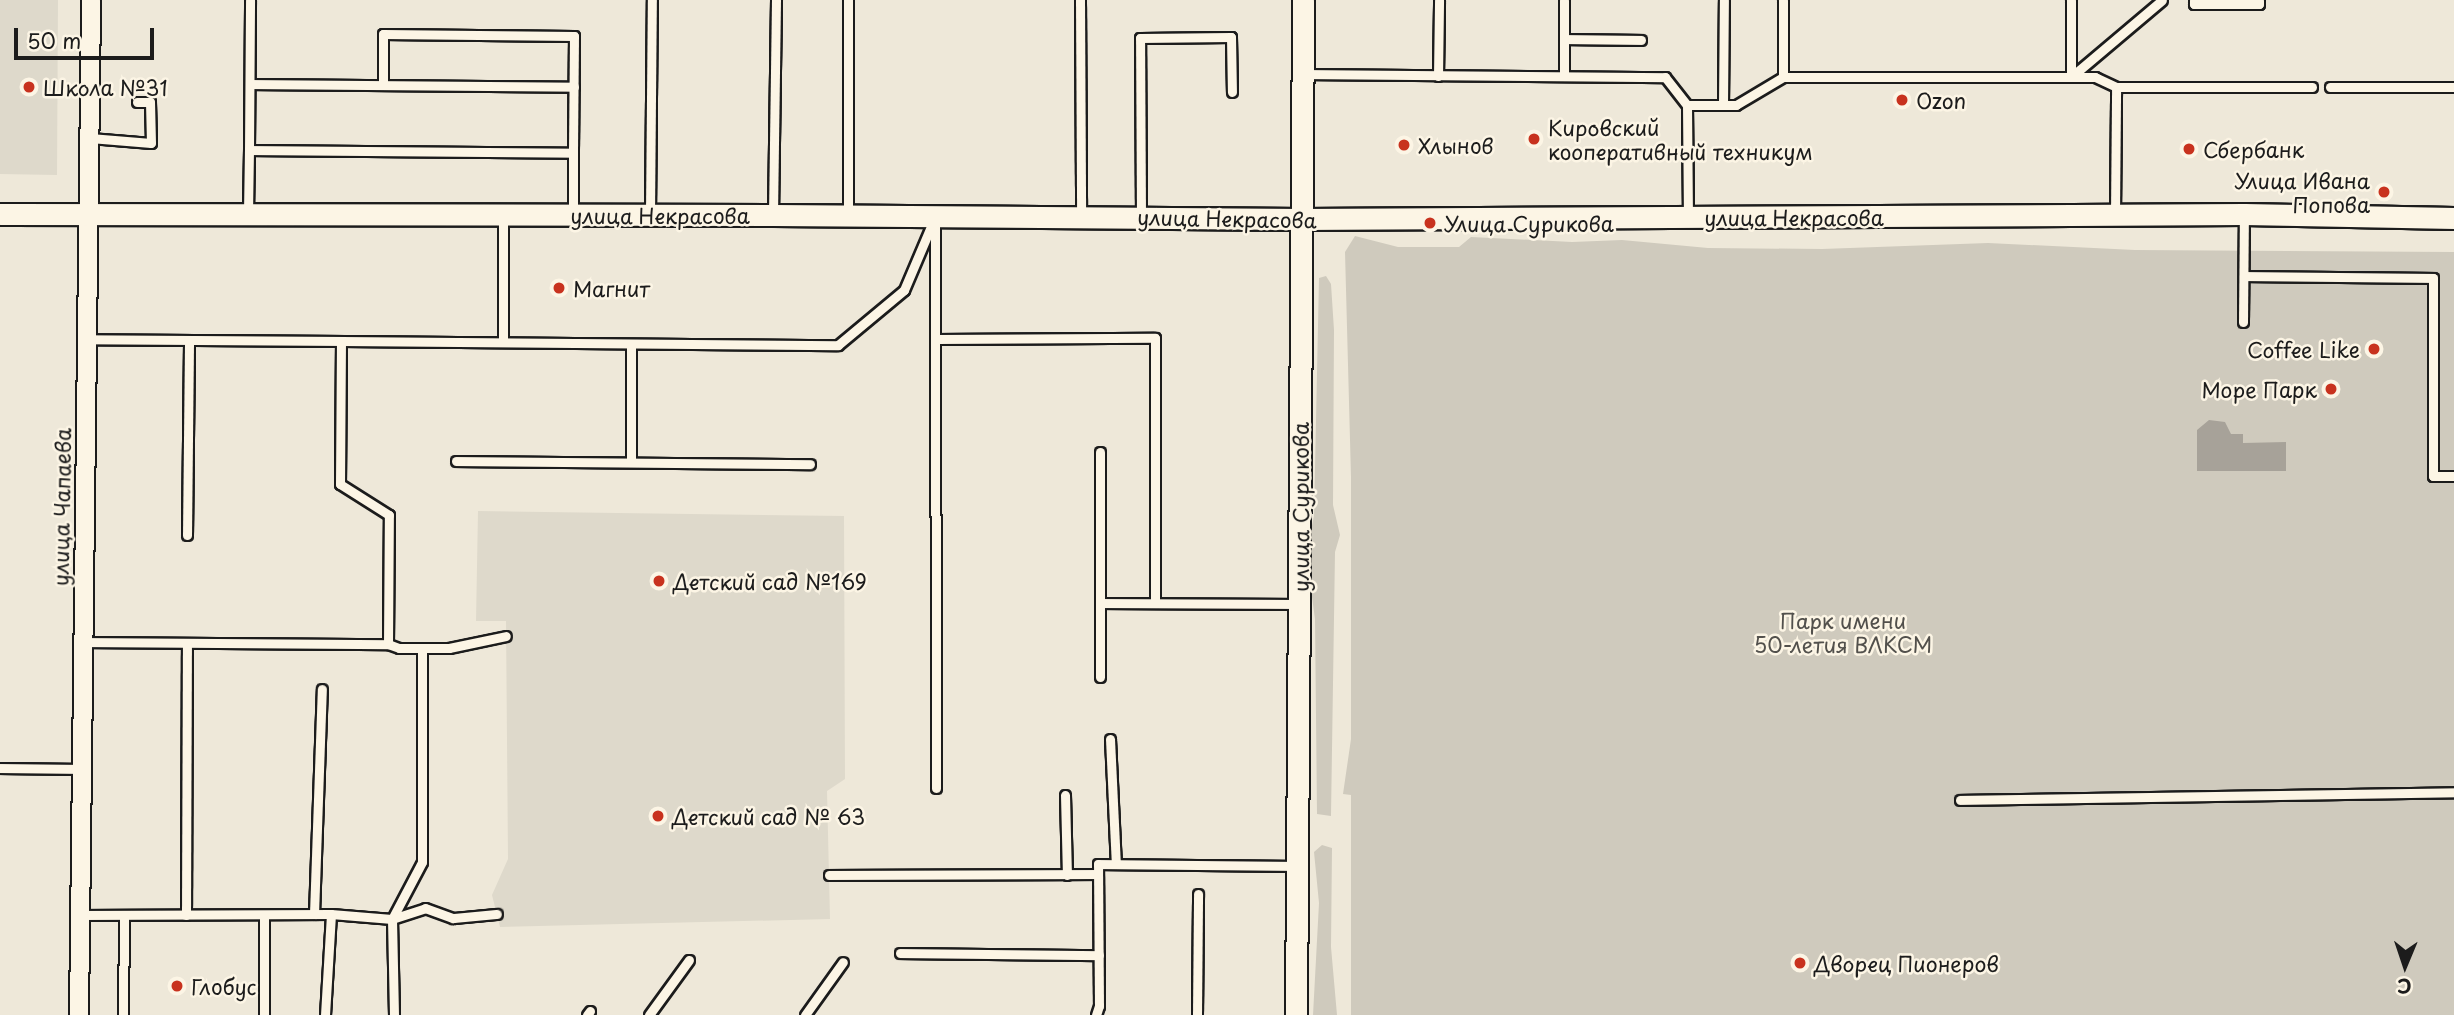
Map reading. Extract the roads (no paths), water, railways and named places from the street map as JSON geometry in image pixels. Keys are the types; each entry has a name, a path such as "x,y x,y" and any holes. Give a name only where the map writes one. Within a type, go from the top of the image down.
{"street":[{"name":"улица Чапаева","path":"79,1015 90,0"},
{"name":"улица Сурикова","path":"1296,1015 1303,0"},
{"name":"улица Некрасова","path":"0,214 650,214 1302,219 2244,214 2454,218"}],"lane":[{"path":"248,215 250,0"},
{"path":"650,214 652,0"},
{"path":"773,215 776,0"},
{"path":"848,0 848,215"},
{"path":"1080,0 1081,217"},
{"path":"1438,0 1438,76"},
{"path":"1564,0 1564,76"},
{"path":"1723,105 1724,0"},
{"path":"1783,0 1783,77"},
{"path":"2071,0 2071,77"},
{"path":"2071,77 2089,59 2162,0"},
{"path":"2194,0 2194,4 2259,4 2259,0"},
{"path":"383,85 383,34 574,36 573,215"},
{"path":"1141,217 1140,38 1231,37 1232,92"},
{"path":"1564,39 1641,40"},
{"path":"1303,74 1665,76 1687,105 1688,218"},
{"path":"1687,105 1736,105 1783,77 2095,77 2116,87 2312,87"},
{"path":"250,84 574,87"},
{"path":"2115,216 2116,87"},
{"path":"2330,87 2454,87"},
{"path":"90,138 151,143 150,102 137,102"},
{"path":"249,150 573,153"},
{"path":"503,214 503,342"},
{"path":"2243,322 2244,214"},
{"path":"935,217 936,788"},
{"path":"86,339 838,345 904,290 935,217"},
{"path":"2244,276 2433,278 2433,476 2454,476"},
{"path":"936,339 1156,338 1156,603"},
{"path":"187,535 189,340"},
{"path":"341,341 340,484 390,515 388,644"},
{"path":"631,344 631,462"},
{"path":"1100,452 1100,677"},
{"path":"456,461 810,464"},
{"path":"1100,603 1299,604"},
{"path":"82,642 388,644 399,648 449,648 506,636"},
{"path":"186,915 187,643"},
{"path":"394,1015 392,919 422,862 422,648"},
{"path":"314,914 322,689"},
{"path":"1110,738 1116,864"},
{"path":"0,768 81,769"},
{"path":"1960,800 2454,792"},
{"path":"1065,795 1067,875"},
{"path":"1096,1015 1099,955 1098,864 1296,866"},
{"path":"829,875 1098,874"},
{"path":"1197,1015 1198,894"},
{"path":"80,915 331,914 392,919 425,908 453,918 497,914"},
{"path":"325,1015 331,914"},
{"path":"123,1015 124,915"},
{"path":"264,915 264,1015"},
{"path":"900,953 1099,955"},
{"path":"649,1015 689,960"},
{"path":"805,1015 843,962"}],"place":[{"name":"Школа №31","path":"29,87"},
{"name":"Ozon","path":"1902,100"},
{"name":"Кировский кооперативный техникум","path":"1534,139"},
{"name":"Хлынов","path":"1404,145"},
{"name":"Сбербанк","path":"2189,149"},
{"name":"Улица Ивана Попова","path":"2384,192"},
{"name":"Улица Сурикова","path":"1430,223"},
{"name":"Магнит","path":"559,288"},
{"name":"Coffee Like","path":"2374,349"},
{"name":"Море Парк","path":"2331,389"},
{"name":"Детский сад №169","path":"659,581"},
{"name":"Детский сад № 63","path":"658,816"},
{"name":"Дворец Пионеров","path":"1800,963"},
{"name":"Глобус","path":"177,986"}],"park label":[{"name":"Парк имени 50-летия ВЛКСМ","path":"1843,632"}]}
